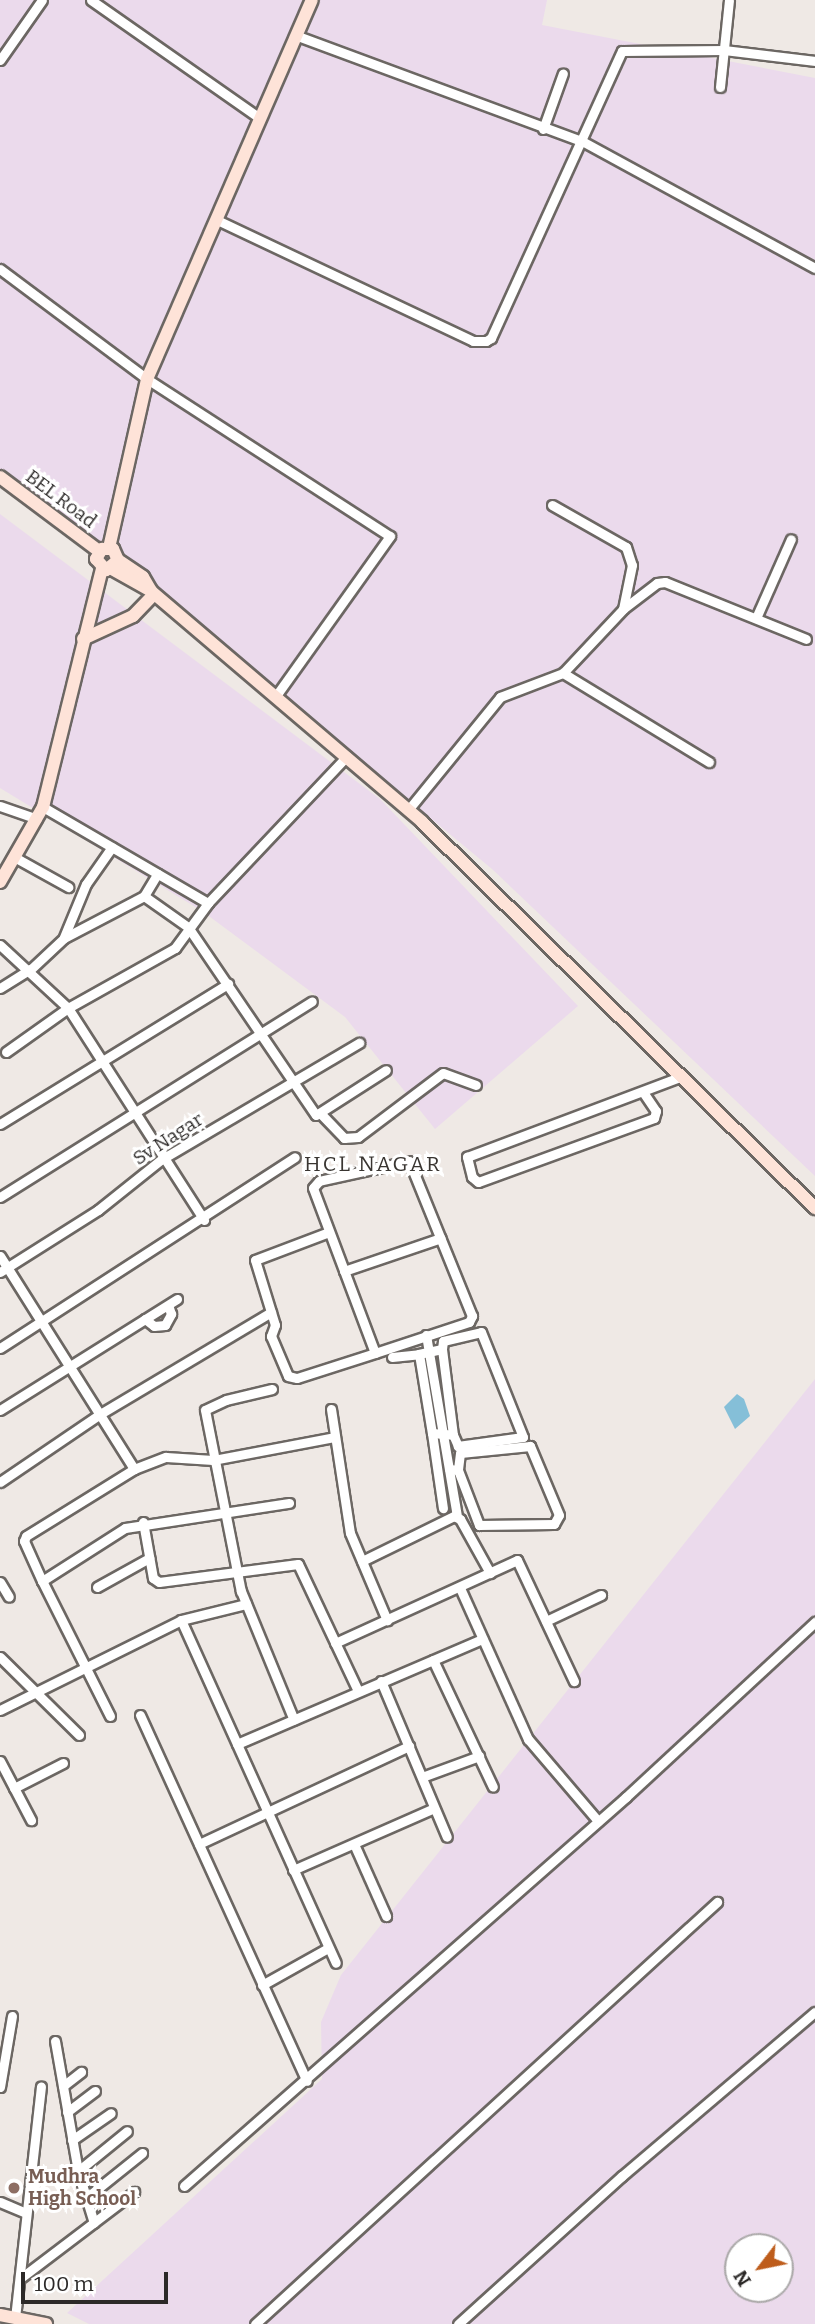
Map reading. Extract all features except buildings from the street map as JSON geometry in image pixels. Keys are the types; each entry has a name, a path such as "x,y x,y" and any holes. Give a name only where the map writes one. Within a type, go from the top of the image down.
{"street":[{"path":"0,60 42,0"},
{"path":"91,0 258,117"},
{"path":"0,882 40,813 83,639 106,559 147,379 258,117 312,0"},
{"path":"720,87 729,0"},
{"path":"295,36 543,129 582,141 815,268"},
{"path":"215,219 473,341 486,341 491,338 622,51 724,50 815,61"},
{"path":"543,129 563,72"},
{"path":"0,269 147,379 390,536 276,696"},
{"name":"BEL Road","path":"0,477 61,528"},
{"name":"BEL Road","path":"0,487 106,559 143,577 152,593 347,756 408,810 815,1208"},
{"path":"552,505 626,547 632,565 623,609"},
{"path":"756,618 790,539"},
{"path":"408,810 500,697 563,673 623,609 665,582 806,639"},
{"path":"83,639 133,616 152,593"},
{"path":"563,673 709,762"},
{"path":"6,1052 68,1008 175,948 208,902 347,756"},
{"path":"0,806 40,813 112,846 208,902"},
{"path":"64,938 86,884 112,846"},
{"path":"16,858 68,887"},
{"path":"0,988 31,969 64,938 144,896 157,874"},
{"path":"144,896 188,927 293,1084 314,1112 322,1115 344,1138 358,1137 443,1073 476,1085"},
{"path":"0,945 31,969 68,1008 204,1220"},
{"path":"0,1124 228,984"},
{"path":"0,1197 136,1115 312,1000"},
{"name":"Sv Nagar","path":"4,1270 98,1210 162,1158 293,1084 359,1043"},
{"path":"322,1115 386,1070"},
{"path":"643,1092 656,1111 654,1118 478,1182 471,1177 467,1157 680,1077"},
{"path":"0,1348 204,1220 295,1157"},
{"path":"329,1232 257,1258 275,1325 271,1336 285,1374 292,1378 374,1353 469,1322 472,1316 409,1161 313,1184 374,1353"},
{"path":"344,1270 441,1238"},
{"path":"0,1256 4,1270 41,1322 134,1469"},
{"path":"0,1410 177,1300"},
{"path":"145,1319 154,1326 165,1325 171,1314 167,1305"},
{"path":"0,1482 100,1414 271,1312"},
{"path":"481,1332 523,1437 458,1446 448,1435 443,1341 481,1332"},
{"path":"426,1335 454,1469 457,1517 490,1573"},
{"path":"392,1357 442,1349"},
{"path":"419,1354 443,1508"},
{"path":"272,1389 226,1400 205,1410 222,1513 235,1570 246,1604 294,1720"},
{"path":"331,1409 349,1533 387,1620"},
{"path":"432,1433 448,1435"},
{"path":"110,1716 42,1581 24,1541 26,1536 134,1469 166,1457 213,1460 335,1437"},
{"path":"530,1446 559,1516 554,1524 479,1525 454,1469 460,1453 530,1446"},
{"path":"42,1581 125,1528 143,1522 289,1503"},
{"path":"362,1561 457,1517"},
{"path":"143,1522 153,1578 159,1582 235,1570 298,1564 358,1692"},
{"path":"97,1587 149,1559"},
{"path":"335,1643 517,1560 574,1681"},
{"path":"0,1582 9,1597"},
{"path":"460,1588 528,1739 598,1821"},
{"path":"546,1621 601,1595"},
{"path":"0,1710 181,1620 246,1604"},
{"path":"181,1620 336,1964"},
{"path":"184,2186 307,2081 598,1821 815,1622"},
{"path":"237,1744 482,1639"},
{"path":"0,1657 79,1735"},
{"path":"433,1660 493,1787"},
{"path":"381,1681 447,1837"},
{"path":"140,1716 307,2081"},
{"path":"199,1844 266,1810 409,1746"},
{"path":"422,1777 478,1756"},
{"path":"0,1761 31,1820"},
{"path":"14,1788 63,1763"},
{"path":"293,1870 434,1808"},
{"path":"354,1844 386,1916"},
{"path":"254,2324 717,1902"},
{"path":"262,1985 328,1948"},
{"path":"458,2324 622,2176 815,2012"},
{"path":"0,2087 12,2016"},
{"path":"55,2041 78,2171 94,2223"},
{"path":"63,2086 81,2072"},
{"path":"15,2318 22,2277 26,2213 41,2086"},
{"path":"67,2112 96,2091"},
{"path":"72,2140 111,2113"},
{"path":"78,2171 127,2131"},
{"path":"86,2198 142,2153"},
{"path":"22,2277 134,2192"},
{"path":"0,2202 26,2213"},
{"path":"0,2315 46,2324"}],"shaded area":[{"path":"0,0 547,0 542,25 815,78 815,1176 492,869 157,592 0,475"},
{"path":"0,514 380,799 578,1006 435,1129 345,1017 202,911 0,788"},
{"path":"815,1379 815,2324 89,2324 67,2313 322,2079 321,2022 341,1975"}],"water":[{"path":"737,1394 744,1399 750,1416 735,1429 724,1407"}],"place":[{"name":"Mudhra High School","path":"14,2188"}],"district":[{"name":"HCL NAGAR","path":"373,1164"}]}
